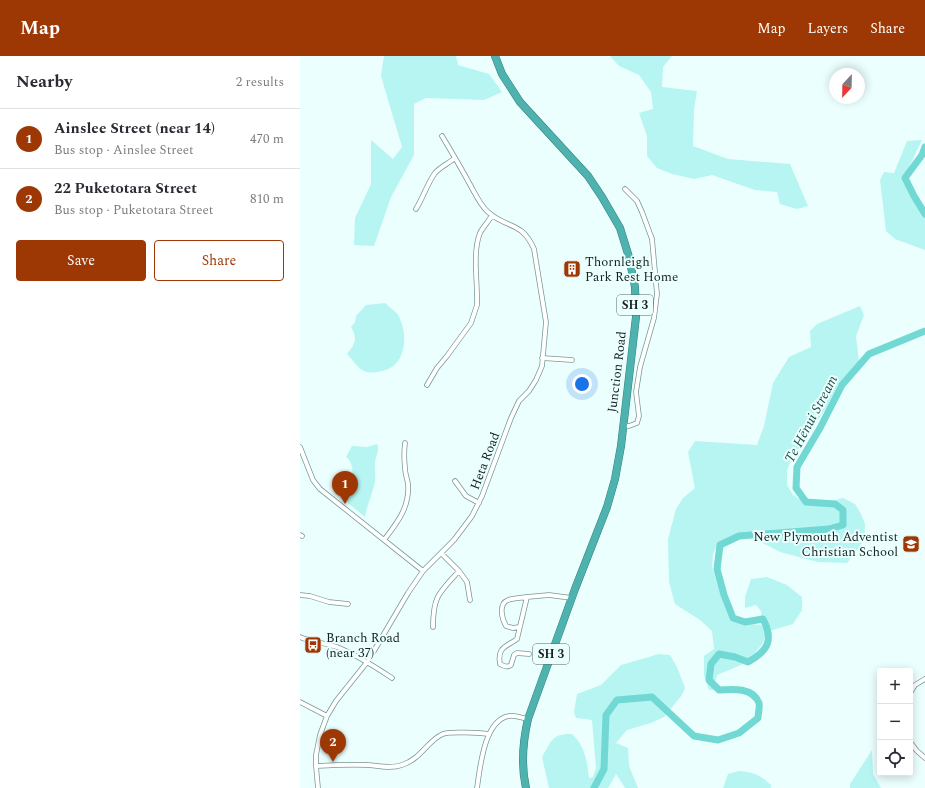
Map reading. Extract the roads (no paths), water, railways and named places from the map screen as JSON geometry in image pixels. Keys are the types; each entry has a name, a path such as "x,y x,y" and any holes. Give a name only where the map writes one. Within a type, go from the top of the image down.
{"highway":[{"name":"Junction Road","path":"495,56 502,74 520,102 588,176 602,197 620,228 629,257 635,287 636,317 615,479 607,507 528,719"},
{"name":"SH 3","path":"526,788 523,753 524,737 528,719"}],"street":[{"name":"Heta Road","path":"318,788 316,766 320,735 327,716 336,701 368,661 408,593 423,571 460,533 479,503 519,401 529,391 542,366 546,322 534,249 530,240 519,228 502,221 488,212 442,136"},
{"path":"416,209 436,172 456,158"},
{"path":"623,425 629,426 637,423 639,416 636,392 640,367 654,318 657,294 652,239 637,201 625,189"},
{"path":"427,385 437,368 470,323 475,312 477,300 476,254 480,233 492,215"},
{"path":"542,358 572,360"},
{"path":"384,540 400,520 407,502 408,483 405,470 405,443"},
{"path":"300,447 311,476 318,486 423,571"},
{"path":"455,480 466,496 479,503"},
{"path":"441,553 459,571 467,582 470,600"},
{"path":"433,627 433,613 439,593 459,571"},
{"path":"300,595 310,596 329,602 348,604"},
{"path":"519,627 514,628 506,626 502,615 504,604 508,600 549,595 572,598"},
{"path":"527,597 517,639 504,646 501,650 500,664 509,667 511,666 514,654 529,654"},
{"path":"300,636 336,647 368,661 392,678"},
{"path":"913,690 925,679"},
{"path":"300,702 327,716"},
{"path":"477,788 482,755 489,734 499,721 509,716 528,719"},
{"path":"316,766 368,765 390,768 400,766 416,758 432,742 443,734 489,734"},
{"path":"913,746 925,758"}],"waterway":[{"name":"Te Hēnui Stream","path":"925,147 922,155 905,178 925,214"},
{"name":"Te Hēnui Stream","path":"594,788 604,769 606,715 617,700 652,697 694,736 718,740 739,733 758,718 759,703 752,694 742,690 719,690 709,680 711,664 719,654 735,657 748,662 760,654 767,644 768,639 768,633 763,619 745,622 733,618 724,595 717,569 720,545 739,536 829,529 843,525 843,510 835,504 806,502 796,488 797,467 820,428 842,385 869,354 925,331"}],"place":[{"name":"Thornleigh Park Rest Home","path":"572,269"},
{"name":"Ainslee Street (near 14)","path":"345,504"},
{"name":"New Plymouth Adventist Christian School","path":"911,544"},
{"name":"Branch Road (near 37)","path":"313,645"},
{"name":"22 Puketotara Street","path":"333,762"}]}
